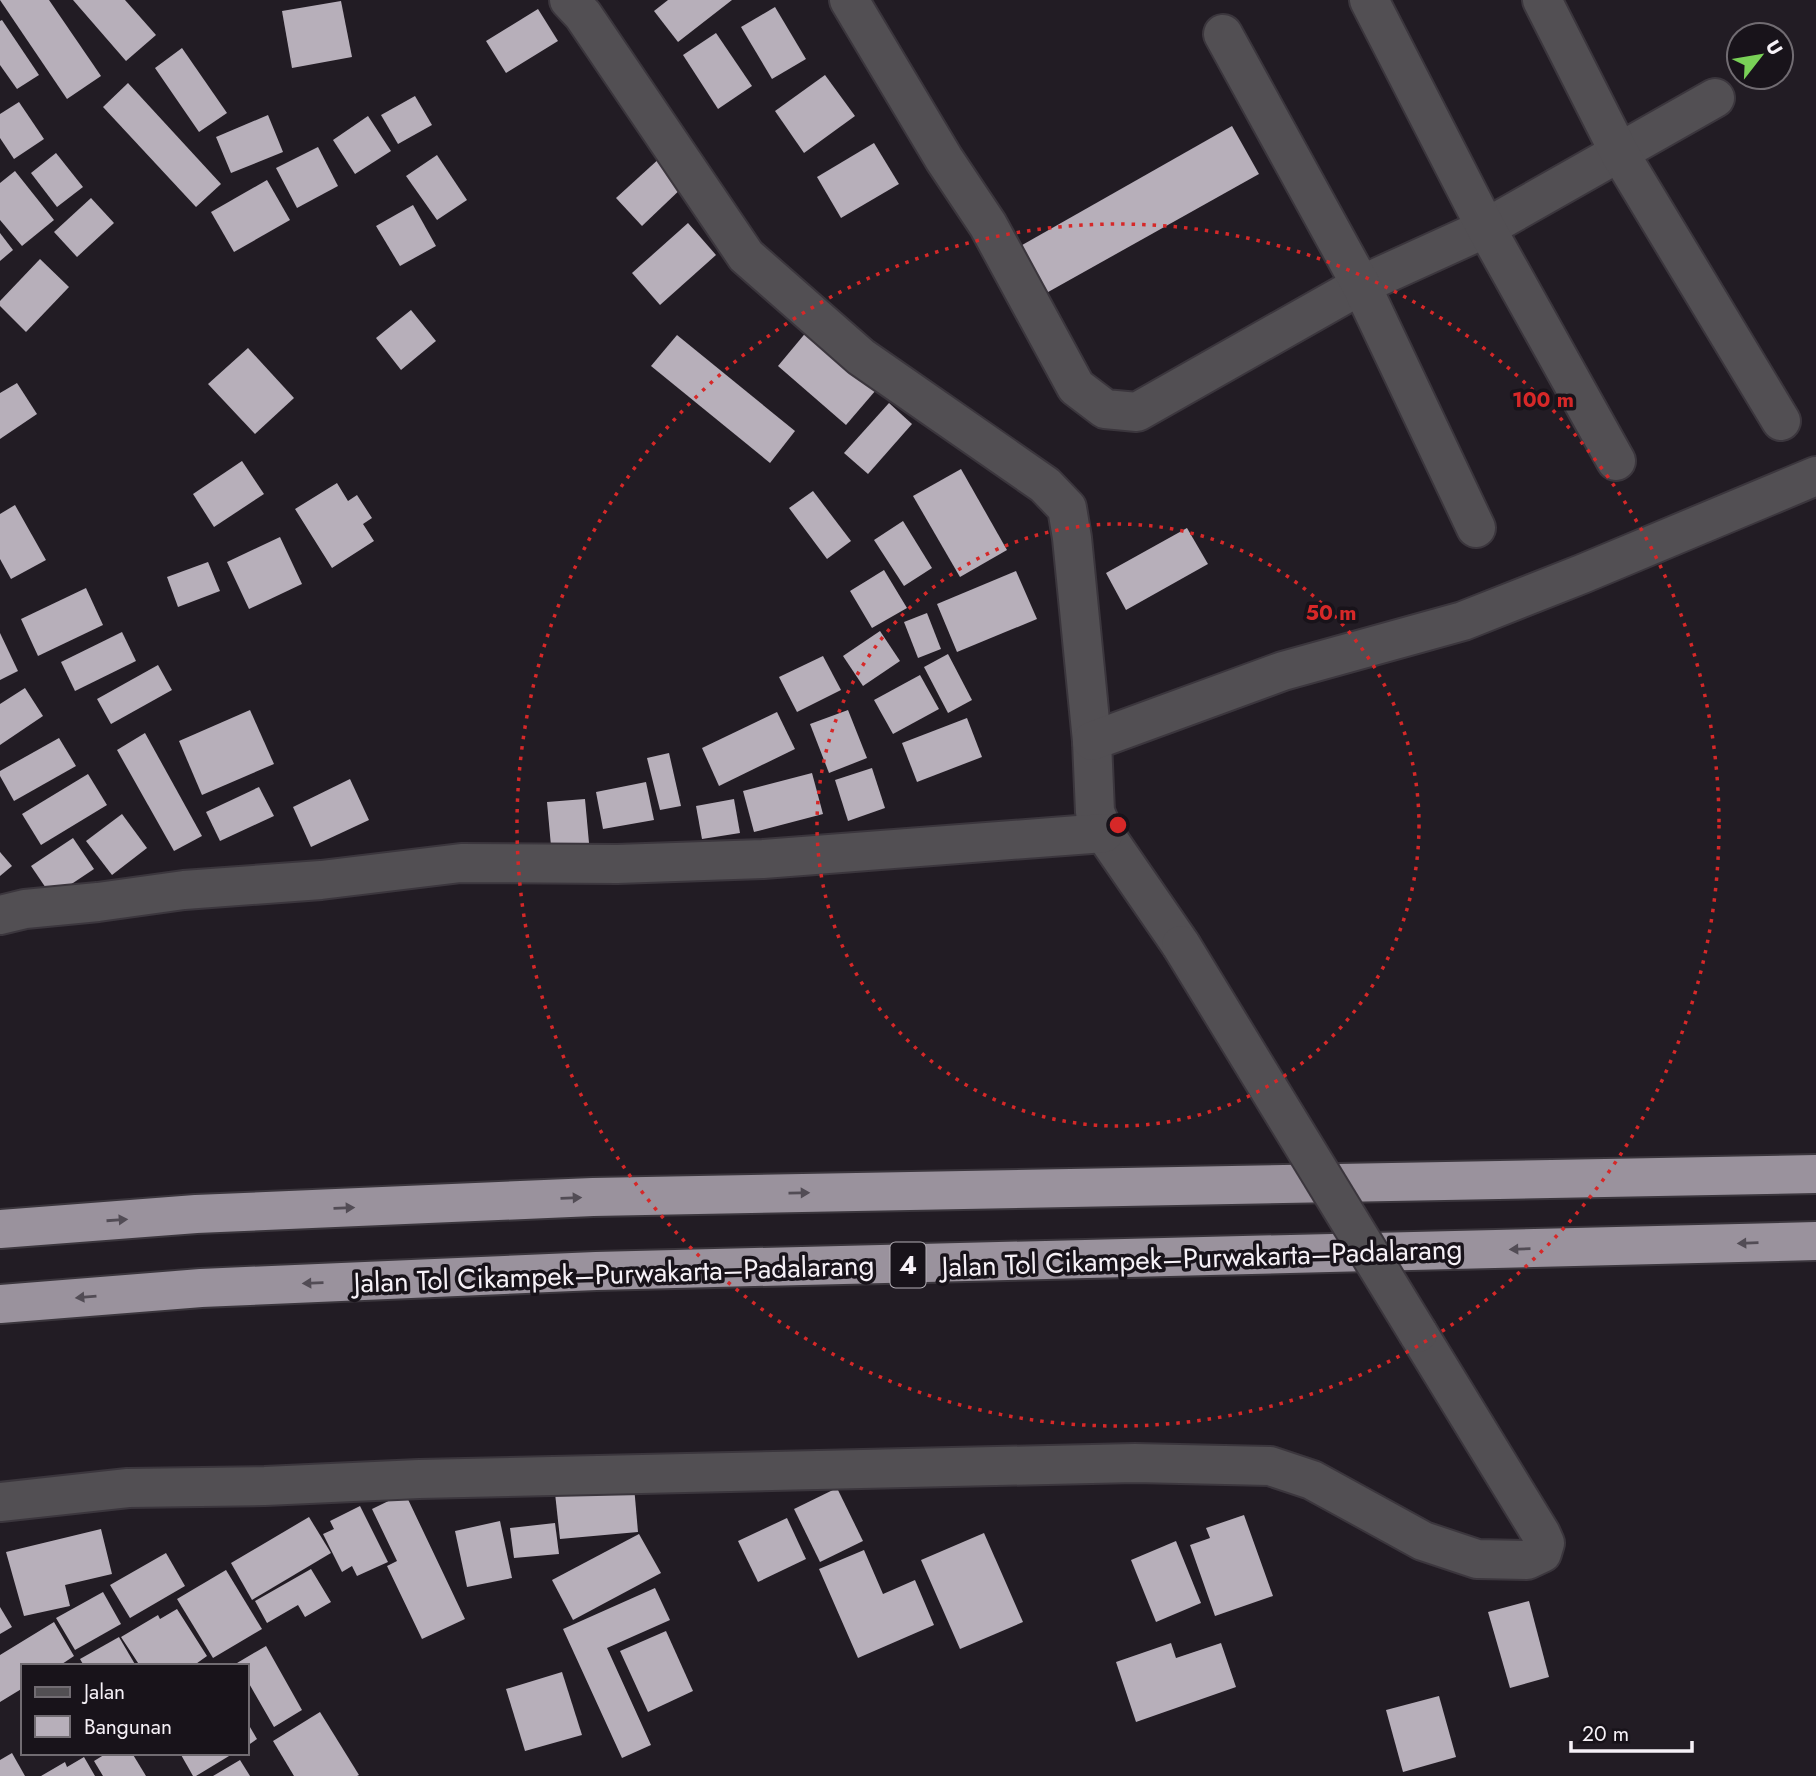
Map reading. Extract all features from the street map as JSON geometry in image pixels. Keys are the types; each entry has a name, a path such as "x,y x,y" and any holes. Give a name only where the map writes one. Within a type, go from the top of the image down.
{"highway":[{"path":"0,1229 196,1214 593,1197 1816,1174"},
{"name":"Jalan Tol Cikampek–Purwakarta–Padalarang","path":"0,1304 201,1288 596,1271 1816,1241"}],"street":[{"path":"0,1502 128,1488 265,1486 419,1479 1135,1463 1270,1466 1312,1480 1423,1541 1478,1559 1527,1560 1542,1553 1545,1543 1541,1534 1419,1333 1181,945 1104,833 1095,812 1093,740 1067,508 1045,485 861,357 746,256 583,15 569,0"},
{"path":"849,0 944,159 988,225 1076,387 1105,409 1136,412 1361,285 1486,228 1715,98"},
{"path":"1369,0 1486,228 1616,461"},
{"path":"1542,0 1620,154 1781,421"},
{"path":"1223,34 1361,285 1476,528"},
{"path":"1093,740 1283,671 1463,621 1816,476"},
{"path":"0,915 25,909 184,890 321,880 461,863 617,864 763,859 1104,833"}],"building":[{"path":"0,0 49,0 101,76 67,99"},
{"path":"73,0 125,0 156,35 126,61"},
{"path":"668,0 732,0 678,42 654,11"},
{"path":"341,1 352,57 292,68 282,11"},
{"path":"775,7 806,59 772,79 741,27"},
{"path":"538,9 558,41 506,73 486,41"},
{"path":"2,20 39,75 17,89 0,65"},
{"path":"716,33 752,86 718,109 683,55"},
{"path":"182,48 227,113 199,132 155,68"},
{"path":"825,75 855,116 804,153 775,111"},
{"path":"128,83 221,184 196,207 103,107"},
{"path":"415,96 432,125 398,144 381,115"},
{"path":"19,102 44,139 14,159 0,138 0,114"},
{"path":"268,115 283,152 231,173 216,137"},
{"path":"368,116 391,151 355,174 333,140"},
{"path":"1232,126 1259,174 1041,296 1015,249"},
{"path":"874,143 899,184 841,218 817,177"},
{"path":"318,147 338,186 297,208 276,168"},
{"path":"56,153 83,187 57,207 31,173"},
{"path":"437,155 467,200 437,220 406,176"},
{"path":"661,157 686,184 642,226 616,198"},
{"path":"15,171 54,220 22,246 0,220 0,183"},
{"path":"267,180 290,220 234,252 211,212"},
{"path":"91,198 114,223 77,257 54,232"},
{"path":"413,205 436,246 400,266 376,226"},
{"path":"688,223 716,255 660,305 632,273"},
{"path":"0,233 13,250 0,261"},
{"path":"40,259 69,287 26,332 0,306 0,301"},
{"path":"411,310 436,341 401,370 376,338"},
{"path":"808,330 876,390 846,425 778,366"},
{"path":"677,335 795,431 770,463 651,366"},
{"path":"248,348 294,398 255,434 208,384"},
{"path":"17,383 37,414 0,439 0,393"},
{"path":"889,403 912,424 868,474 844,453"},
{"path":"242,461 264,494 214,527 193,494"},
{"path":"961,469 1007,550 960,577 913,496"},
{"path":"337,483 348,501 357,495 372,518 363,524 374,541 332,568 295,509"},
{"path":"813,491 851,541 827,559 789,508"},
{"path":"15,505 46,560 11,579 0,559 0,514"},
{"path":"903,521 932,568 904,586 874,540"},
{"path":"1187,528 1208,564 1126,610 1106,573"},
{"path":"280,537 302,584 249,609 227,562"},
{"path":"208,562 220,591 178,607 167,577"},
{"path":"884,570 907,608 872,628 850,591"},
{"path":"1016,571 1037,619 957,652 937,604"},
{"path":"86,588 103,625 38,656 21,619"},
{"path":"927,613 941,649 918,658 904,622"},
{"path":"880,631 900,661 863,686 843,656"},
{"path":"122,632 136,661 75,691 61,662"},
{"path":"0,633 18,671 0,680"},
{"path":"948,654 972,700 948,713 924,667"},
{"path":"823,656 841,690 797,712 779,677"},
{"path":"158,665 172,690 111,724 97,699"},
{"path":"920,675 939,709 893,734 874,700"},
{"path":"25,688 43,716 0,745 0,704"},
{"path":"250,710 274,764 202,795 179,741"},
{"path":"848,710 867,758 829,773 810,724"},
{"path":"777,712 795,749 719,786 702,748"},
{"path":"967,718 982,757 917,782 902,743"},
{"path":"145,733 202,836 174,851 117,750"},
{"path":"59,738 76,766 14,801 0,776 0,771"},
{"path":"669,753 681,806 660,810 647,758"},
{"path":"872,768 885,808 848,821 835,780"},
{"path":"812,773 823,814 754,832 743,791"},
{"path":"88,774 107,805 41,845 22,814"},
{"path":"350,779 369,820 311,847 293,807"},
{"path":"646,782 654,820 603,829 596,792"},
{"path":"259,787 274,816 220,841 206,812"},
{"path":"585,799 589,843 551,846 547,802"},
{"path":"734,799 740,833 702,839 696,806"},
{"path":"122,814 147,848 112,875 86,841"},
{"path":"73,838 94,869 52,897 31,866"},
{"path":"0,852 12,866 0,876"},
{"path":"634,1486 638,1532 560,1539 555,1493"},
{"path":"837,1488 863,1541 820,1562 794,1509"},
{"path":"405,1493 465,1619 422,1639 387,1566 397,1561 372,1509"},
{"path":"360,1506 388,1562 357,1576 352,1566 342,1572 323,1534 334,1529 330,1521"},
{"path":"1244,1515 1273,1596 1215,1616 1190,1545 1210,1538 1206,1528"},
{"path":"309,1517 331,1553 252,1600 231,1563"},
{"path":"787,1518 806,1559 758,1582 738,1541"},
{"path":"500,1521 512,1578 467,1587 455,1531"},
{"path":"555,1523 559,1554 514,1558 510,1528"},
{"path":"101,1529 112,1574 65,1585 70,1606 24,1616 6,1552"},
{"path":"984,1533 1023,1622 960,1649 921,1560"},
{"path":"639,1534 661,1573 573,1620 552,1580"},
{"path":"1176,1541 1201,1603 1156,1622 1131,1560"},
{"path":"864,1550 883,1594 915,1580 934,1625 858,1658 819,1569"},
{"path":"166,1553 185,1586 130,1618 110,1585"},
{"path":"311,1569 331,1602 305,1617 298,1605 267,1623 255,1601"},
{"path":"226,1570 262,1629 213,1658 177,1599"},
{"path":"655,1588 670,1620 607,1648 651,1745 622,1758 563,1629"},
{"path":"103,1592 121,1624 75,1650 56,1618"},
{"path":"1529,1601 1549,1677 1510,1688 1488,1612"},
{"path":"0,1607 12,1627 0,1634"},
{"path":"177,1609 207,1656 196,1664 139,1664 121,1637 158,1615 160,1619"},
{"path":"54,1622 74,1656 62,1664 21,1664 21,1689 0,1702 0,1655"},
{"path":"666,1631 693,1691 648,1712 620,1651"},
{"path":"119,1637 135,1664 83,1664 80,1659"},
{"path":"1171,1643 1176,1658 1221,1643 1236,1687 1136,1722 1116,1662"},
{"path":"266,1646 302,1710 274,1727 248,1682 248,1664 237,1663"},
{"path":"562,1672 582,1735 525,1751 506,1689"},
{"path":"1439,1696 1456,1757 1403,1772 1386,1710"},
{"path":"320,1712 359,1775 294,1776 273,1741"},
{"path":"248,1724 257,1739 248,1745"},
{"path":"12,1753 25,1776 0,1776 0,1760"},
{"path":"104,1755 133,1755 146,1776 103,1776 94,1761"},
{"path":"181,1755 231,1755 196,1776 193,1776"},
{"path":"84,1757 95,1776 41,1776 65,1762 67,1767"},
{"path":"240,1760 250,1776 213,1776"}]}
